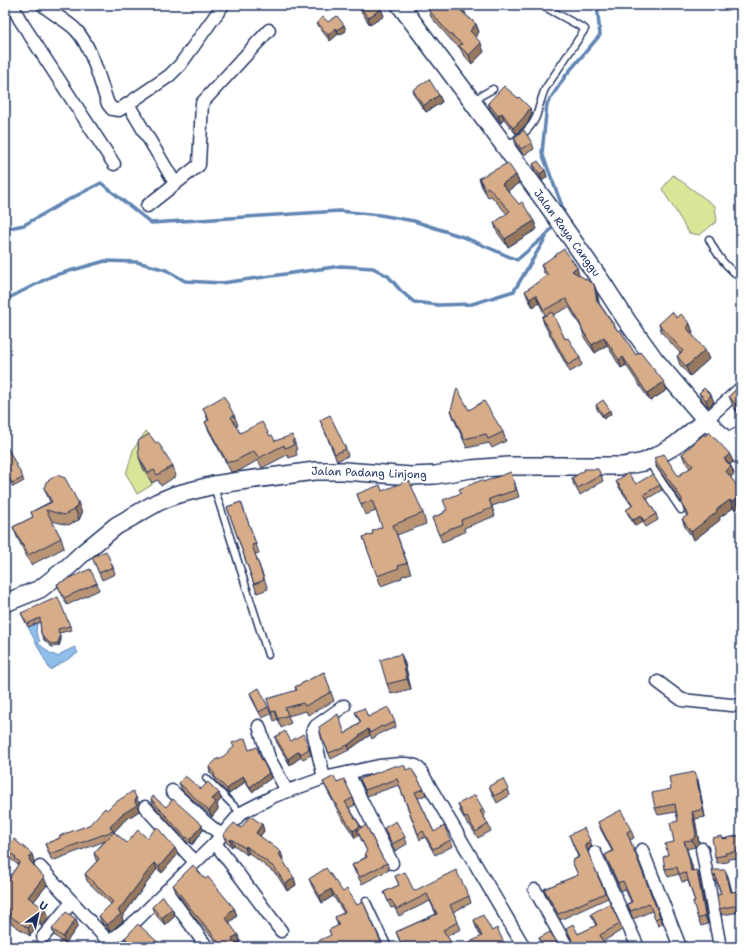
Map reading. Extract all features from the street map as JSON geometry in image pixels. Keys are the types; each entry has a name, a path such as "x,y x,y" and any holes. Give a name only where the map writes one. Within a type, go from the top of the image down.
{"street":[{"path":"12,5 20,20 114,164"},
{"path":"44,5 48,10 56,14 75,30 86,44 108,104 112,109 119,110 169,76 180,65 223,5"},
{"name":"Jalan Raya Canggu","path":"400,5 554,215 655,360 706,420 741,456"},
{"path":"147,206 199,165 202,103 269,30"},
{"path":"128,104 175,183"},
{"path":"706,420 741,388"},
{"name":"Jalan Padang Linjong","path":"5,603 40,589 68,568 83,553 116,526 138,512 175,495 214,485 315,471 344,471 412,476 435,475 509,466 634,465 648,460 674,446 706,420"},
{"path":"726,442 741,432"},
{"path":"658,682 682,700 741,706"},
{"path":"324,778 313,732 316,726 344,706"},
{"path":"259,726 269,758 287,791"},
{"path":"40,867 108,945 137,920 218,839 241,813 274,796 324,778 379,766 408,764 416,766 420,770 524,947"},
{"path":"348,773 392,863"},
{"path":"172,790 203,820 218,839 281,931"},
{"path":"145,806 195,862"},
{"path":"702,849 720,947"},
{"path":"642,850 680,947"},
{"path":"595,854 638,947"},
{"path":"535,890 567,947"},
{"path":"166,891 207,947"},
{"path":"43,937 72,902"}],"lane":[{"path":"505,148 524,134 530,127 536,116 540,99 545,89 585,29 541,5"},
{"path":"471,100 493,90"},
{"path":"709,239 716,254 723,263 741,278"},
{"path":"648,460 681,510"},
{"path":"214,485 268,655"},
{"path":"206,778 241,813"},
{"path":"366,900 388,947"}],"green space":[{"path":"673,175 715,206 717,221 700,235 689,233 662,189"},
{"path":"146,431 155,442 142,452 152,485 137,494 126,474 133,450"}],"water":[{"path":"37,623 36,633 40,641 38,643 50,653 59,657 62,653 75,647 78,653 50,670 28,627"}],"building":[{"path":"359,5 379,5 381,9 368,18"},
{"path":"432,5 463,6 459,9 476,24 470,31 481,43 469,55 459,46 462,44 448,32 428,9"},
{"path":"337,16 344,25 337,30 336,28 328,35 317,22 323,17 328,22"},
{"path":"429,79 439,95 423,106 413,90"},
{"path":"504,86 518,98 519,97 530,108 524,117 513,128 502,113 498,116 488,103"},
{"path":"524,130 532,143 521,149 514,138"},
{"path":"538,161 545,170 540,174 533,164"},
{"path":"508,163 516,175 502,184 519,204 522,202 534,221 505,239 494,223 510,211 488,187 485,189 479,178"},
{"path":"564,249 577,267 572,271 594,284 597,301 618,331 620,330 636,355 640,352 664,382 647,393 623,357 619,360 604,337 592,345 566,299 544,310 536,295 530,299 525,291 548,275 541,265"},
{"path":"552,312 565,339 568,338 580,358 568,365 542,317"},
{"path":"672,312 677,318 681,314 690,324 686,327 705,350 686,367 677,356 683,351 659,324"},
{"path":"741,385 741,400 735,404 729,396"},
{"path":"457,388 469,410 484,401 503,432 488,439 486,434 464,439 451,410"},
{"path":"704,388 711,395 706,400 699,393"},
{"path":"224,396 234,415 231,417 240,433 262,422 270,436 272,435 275,441 292,435 294,445 285,448 284,445 259,458 254,451 235,461 227,462 205,422 209,420 203,408"},
{"path":"603,400 610,410 603,415 596,405"},
{"path":"330,415 346,449 335,454 320,420"},
{"path":"709,432 730,454 724,459 731,466 726,471 741,491 741,496 732,502 730,500 716,510 717,512 691,532 682,519 688,515 682,505 682,499 654,458 664,454 678,476 693,466 682,454 704,434 705,436"},
{"path":"149,434 156,443 158,442 173,466 157,475 154,470 148,473 139,457 138,441"},
{"path":"5,443 23,478 12,483 5,470"},
{"path":"584,469 598,469 601,475 578,488 572,478 585,470"},
{"path":"511,472 516,490 489,499 492,508 461,520 462,524 439,535 432,518 444,513 444,511 447,510 443,500 461,493 459,489 482,480 483,482"},
{"path":"628,473 636,484 653,474 660,485 644,494 656,514 644,521 641,516 633,520 626,510 633,505 616,481"},
{"path":"57,475 65,478 78,502 75,509 64,515 46,510 61,538 28,555 13,527 33,517 31,512 52,502 44,488 46,482"},
{"path":"409,480 423,513 393,525 407,563 398,566 399,568 377,576 363,537 373,534 372,531 382,527 372,500 361,505 357,494 380,485 382,491"},
{"path":"241,502 256,544 252,545 264,580 254,584 227,507"},
{"path":"106,551 113,567 99,573 92,557"},
{"path":"90,569 97,583 64,598 57,584"},
{"path":"58,597 70,626 58,629 60,637 58,643 51,644 43,637 41,633 40,618 27,624 21,613"},
{"path":"401,654 407,679 387,684 380,660"},
{"path":"324,672 331,692 305,706 303,703 285,708 288,715 278,719 275,711 271,712 267,699 297,690 295,687"},
{"path":"259,688 268,707 259,712 250,693"},
{"path":"388,707 395,722 383,727 382,726 370,733 368,729 348,745 329,753 319,727 338,714 345,734 361,722 355,712 364,708 368,717"},
{"path":"285,731 291,741 303,734 309,749 301,754 299,751 288,759 275,737"},
{"path":"245,738 249,750 257,747 269,773 250,787 243,776 227,789 214,776 215,775 209,767 218,758 219,760 234,747 232,743"},
{"path":"394,766 405,766 406,770 411,768 424,789 415,792 434,832 444,826 451,840 433,849 423,831 418,834 397,779 365,790 360,779"},
{"path":"695,772 703,809 692,812 696,835 692,840 684,841 691,871 697,870 705,916 698,919 693,902 695,902 686,873 679,874 677,867 665,869 663,857 668,855 665,844 674,842 670,823 678,821 675,804 655,808 652,793 671,789 669,777"},
{"path":"185,776 201,789 208,782 219,793 212,799 216,802 209,811 179,783"},
{"path":"334,776 337,782 344,779 353,798 345,802 360,826 353,831 323,782"},
{"path":"503,779 508,789 494,796 489,786"},
{"path":"133,791 136,797 135,802 137,805 121,815 110,827 113,831 50,854 45,844 60,838 59,836 89,825 105,808 107,810 113,804"},
{"path":"475,795 483,809 480,811 488,824 476,832 467,817 465,818 458,804"},
{"path":"153,796 166,807 173,799 202,825 190,840 187,837 186,838 151,799"},
{"path":"621,810 631,830 627,832 660,917 655,919 649,903 631,911 627,904 632,902 623,881 618,883 605,855 613,851 598,822"},
{"path":"250,816 262,824 256,833 281,852 279,854 294,878 285,884 275,868 246,846 245,848 231,839 230,841 223,835 234,823 241,828"},
{"path":"396,821 405,837 392,844 384,828"},
{"path":"366,825 383,859 387,863 360,877 352,865 367,857 365,853 367,851 357,830"},
{"path":"157,827 175,848 159,867 154,863 118,911 121,914 107,925 99,916 113,902 85,874 99,859 94,853 114,832 127,843 138,830 147,838"},
{"path":"584,828 590,840 585,845 605,893 558,914 544,889 578,875 572,861 579,857 569,835"},
{"path":"741,835 741,851 725,853 726,855 715,857 712,838 722,836 723,839"},
{"path":"14,839 32,854 29,857 30,861 44,877 28,897 46,910 39,918 36,916 28,928 8,915 10,914 5,910 5,884 20,862 6,850"},
{"path":"193,865 205,879 208,877 234,908 225,917 238,935 232,938 238,947 222,947 173,885"},
{"path":"326,868 343,892 347,889 357,905 363,902 381,942 386,947 305,947 331,935 329,930 339,925 335,917 345,912 331,889 320,896 309,879"},
{"path":"456,870 469,896 450,905 458,922 443,930 454,947 403,947 396,932 437,914 427,894 397,909 391,900 388,901 384,892 399,885 395,876 405,872 414,891"},
{"path":"712,870 725,870 731,892 741,891 741,907 738,905 719,909 717,895 721,894 715,874 715,876 713,876"},
{"path":"163,896 172,909 162,918 152,907"},
{"path":"610,903 620,924 600,935 605,947 568,947 571,945 572,940 566,928 573,924 578,934 597,925 591,914"},
{"path":"66,912 76,919 63,937 52,929"},
{"path":"483,915 492,931 497,928 506,947 460,947 482,936 474,920"},
{"path":"138,924 163,947 135,947 125,938"},
{"path":"550,932 560,947 544,947 539,938"},
{"path":"61,941 71,947 57,947"},
{"path":"294,942 297,945 295,947 286,947"},
{"path":"625,944 626,947 615,947"}],"waterway":[{"path":"561,216 564,211 542,153 547,104 566,75 600,35 597,5"},
{"path":"5,229 24,225 101,183 151,223 339,211 380,215 414,221 466,238 517,260 547,234 555,224"},
{"path":"5,300 52,276 105,261 137,262 166,270 185,281 222,283 341,266 373,268 388,276 401,291 414,302 438,305 472,304 514,291 546,237"}]}
